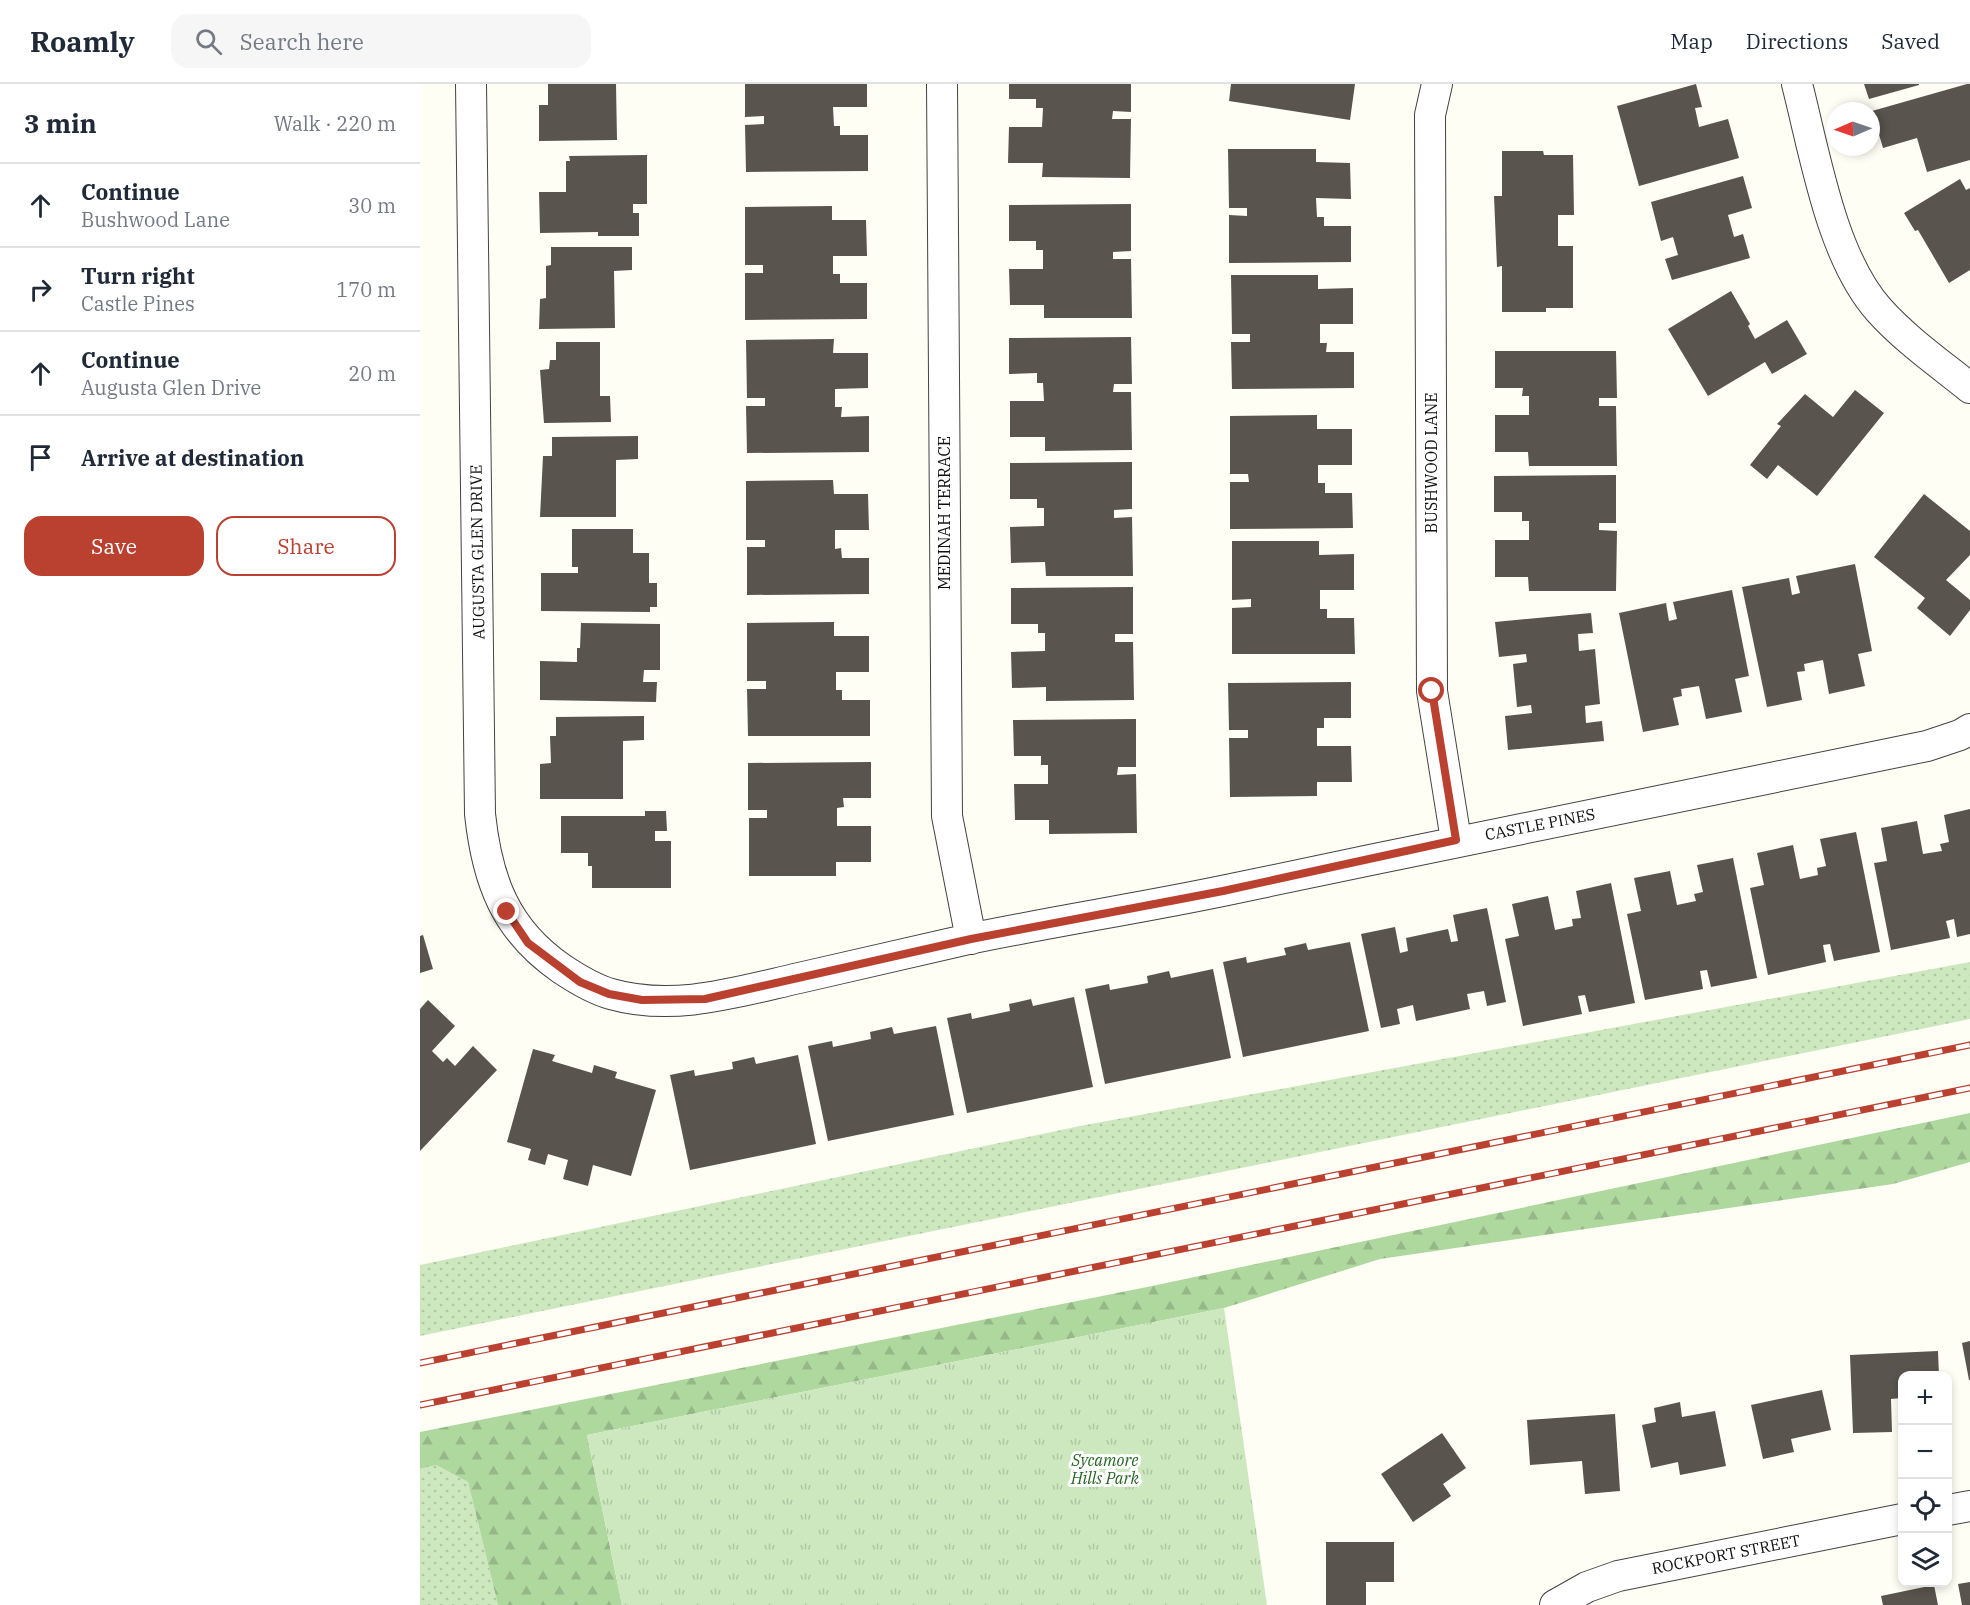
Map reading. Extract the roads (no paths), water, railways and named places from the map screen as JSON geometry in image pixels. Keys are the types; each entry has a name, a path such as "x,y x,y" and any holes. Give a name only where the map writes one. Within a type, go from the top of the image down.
{"street":[{"name":"AUGUSTA GLEN DRIVE","path":"471,84 480,814 483,849 493,881 507,912 528,943 580,982"},
{"name":"MEDINAH TERRACE","path":"942,84 947,816 971,939"},
{"name":"BUSHWOOD LANE","path":"1437,84 1430,115 1432,691 1456,840"},
{"path":"1797,84 1841,249 1863,288 1897,328 1970,388"},
{"name":"CASTLE PINES","path":"580,982 609,994 642,1000 705,999 971,939 1223,891 1456,840 1927,746 1960,735 1970,729"},
{"path":"1952,1509 1970,1506"},
{"name":"ROCKPORT STREET","path":"1555,1605 1587,1587 1618,1576 1898,1520"}],"railway":[{"path":"420,1363 1970,1045"},
{"path":"420,1405 1970,1088"}],"park label":[{"name":"Sycamore Hills Park","path":"1105,1469"}]}
